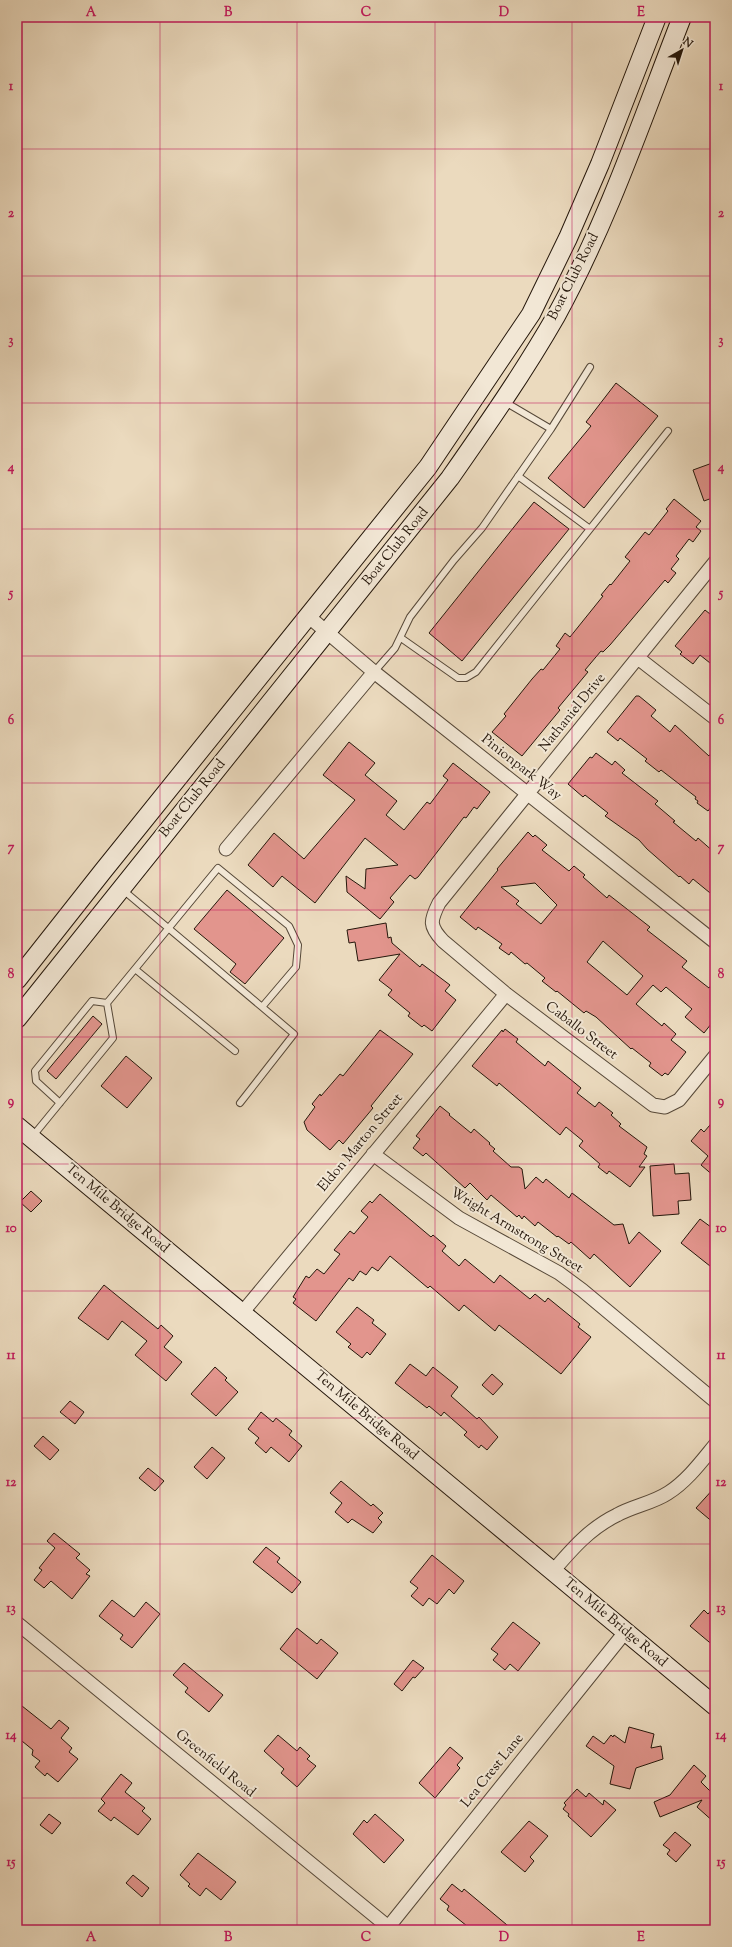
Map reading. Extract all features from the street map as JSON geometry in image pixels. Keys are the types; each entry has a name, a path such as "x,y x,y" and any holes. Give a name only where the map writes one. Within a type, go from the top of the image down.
{"main road":[{"name":"Boat Club Road","path":"17,980 428,467 531,314 568,238 600,164 657,17"},
{"name":"Boat Club Road","path":"17,1019 450,478 504,401 556,315 590,246 614,194 682,17"},
{"name":"Ten Mile Bridge Road","path":"17,1126 715,1704"}],"street":[{"name":"Nathaniel Drive","path":"432,923 433,915 439,903 715,562"},
{"name":"Pinionpark Way","path":"308,616 374,672 715,942"},
{"path":"638,658 715,718"},
{"path":"226,849 374,672"},
{"name":"Caballo Street","path":"432,923 434,931 443,941 506,994 653,1105 666,1107 680,1100 715,1056"},
{"name":"Eldon Marton Street","path":"242,1312 506,994"},
{"name":"Wright Armstrong Street","path":"373,1154 459,1218 565,1277 615,1316 715,1401"},
{"path":"553,1571 578,1542 595,1527 617,1514 666,1494 681,1484 715,1445"},
{"name":"Greenfield Road","path":"17,1623 389,1929"},
{"name":"Lea Crest Lane","path":"389,1929 626,1631"}],"lane":[{"path":"374,672 402,638 410,617 454,560 482,528 551,429 590,367"},
{"path":"504,401 551,429"},
{"path":"402,638 458,678 466,678 476,672 668,431"},
{"path":"518,476 590,529"},
{"path":"31,1138 113,1038 107,1003 218,868 289,926 298,945 296,967 262,1007"},
{"path":"122,888 168,929 294,1034 240,1103"},
{"path":"135,969 235,1051"},
{"path":"60,1103 36,1081 35,1072 92,1001 107,1003"}],"building":[{"path":"616,383 658,416 584,508 548,478 591,426 586,422"},
{"path":"715,462 715,497 704,501 693,470"},
{"path":"674,499 701,521 696,527 701,531 693,542 689,539 676,556 679,559 671,569 676,573 668,583 665,580 610,645 603,652 601,651 585,670 588,672 558,708 560,710 522,756 492,732 506,716 504,714 532,679 541,669 543,670 560,649 556,646 565,633 570,637 603,596 601,595 630,561 625,557 645,532 649,535 668,511 666,509"},
{"path":"534,502 569,529 462,661 429,633"},
{"path":"705,610 715,618 715,667 700,655 693,664 680,654 682,652 675,646"},
{"path":"636,696 639,696 656,710 651,716 670,732 675,725 709,756 715,748 715,802 708,811 697,803 698,801 695,799 696,797 661,770 659,772 645,761 647,759 620,738 618,741 607,732"},
{"path":"349,742 375,763 365,775 397,801 386,815 404,830 427,802 430,804 448,780 443,776 453,763 490,792 477,809 474,807 466,818 464,817 418,877 415,879 410,875 390,898 394,902 380,919 347,892 346,876 365,889 366,869 398,865 365,838 315,903 282,876 273,887 248,865 274,833 304,859 355,800 323,775"},
{"path":"596,753 612,765 615,761 625,770 622,773 658,801 655,804 675,821 673,822 696,841 698,838 715,853 715,897 693,879 689,884 680,876 679,877 639,840 605,816 608,813 585,795 583,797 568,784 590,757 592,758"},
{"path":"528,832 533,837 535,835 547,845 542,850 569,871 574,866 585,875 583,877 607,898 609,895 650,927 647,930 687,961 682,967 709,988 715,980 715,1019 704,1033 685,1017 692,1009 666,987 661,992 653,985 636,1004 662,1026 664,1023 676,1034 671,1040 686,1052 668,1075 665,1073 662,1076 649,1066 651,1063 632,1048 631,1049 596,1017 586,1011 584,1013 542,981 545,978 527,963 525,964 511,952 509,955 499,948 502,944 478,927 476,930 460,917 498,870 497,869","holes":["535,883 557,905 541,924 516,904 519,901 501,887","603,941 643,976 627,995 587,962"]},
{"path":"227,890 284,938 245,984 230,972 236,964 194,929"},
{"path":"386,923 388,938 391,937 392,943 420,967 422,964 450,985 445,991 456,1000 432,1031 424,1025 422,1027 408,1016 410,1013 388,995 392,990 379,980 400,954 358,961 355,942 349,943 347,930"},
{"path":"93,1016 102,1024 56,1079 47,1071"},
{"path":"505,1029 518,1039 516,1042 545,1066 548,1061 581,1088 577,1093 595,1107 599,1102 613,1113 611,1115 621,1124 619,1126 647,1147 644,1154 647,1156 639,1167 645,1167 630,1187 609,1171 607,1174 598,1167 600,1164 579,1146 583,1141 566,1127 560,1135 499,1083 497,1086 472,1066 502,1030 503,1032"},
{"path":"380,1030 413,1054 371,1106 373,1108 343,1144 339,1140 330,1150 307,1130 304,1122 315,1107 312,1104 320,1094 321,1096 340,1074 343,1076"},
{"path":"126,1056 152,1078 127,1108 101,1086"},
{"path":"440,1106 471,1133 474,1129 490,1143 489,1144 495,1149 493,1151 511,1167 519,1167 522,1169 525,1189 536,1177 543,1183 546,1179 569,1198 572,1193 614,1225 623,1224 629,1244 639,1232 661,1251 630,1287 594,1254 590,1259 571,1242 569,1244 558,1236 557,1237 538,1222 535,1226 524,1216 522,1219 519,1215 517,1217 491,1195 487,1200 470,1183 465,1188 426,1153 423,1156 413,1148 420,1139 416,1136"},
{"path":"715,1119 715,1177 701,1165 708,1156 691,1141 701,1129 704,1132"},
{"path":"674,1164 675,1174 689,1173 691,1200 678,1201 679,1214 653,1216 650,1166"},
{"path":"31,1191 42,1201 31,1212 20,1202"},
{"path":"380,1194 431,1237 433,1235 446,1246 442,1251 459,1266 465,1259 494,1283 500,1275 530,1299 535,1294 545,1302 548,1298 580,1324 578,1327 591,1337 561,1374 499,1325 495,1331 464,1305 459,1311 430,1286 428,1288 390,1256 378,1271 372,1267 366,1275 360,1271 353,1281 349,1278 316,1321 293,1303 296,1299 293,1297 306,1276 309,1278 317,1269 324,1274 340,1254 334,1250 350,1231 354,1234 368,1217 361,1211 370,1201 372,1203"},
{"path":"700,1219 715,1230 715,1270 681,1243"},
{"path":"104,1285 158,1329 161,1325 173,1336 164,1347 182,1362 166,1381 135,1355 147,1341 122,1321 108,1340 78,1318"},
{"path":"357,1307 374,1320 372,1323 386,1334 370,1355 367,1352 362,1358 348,1347 351,1344 336,1332"},
{"path":"410,1364 426,1376 433,1367 458,1387 451,1396 477,1419 479,1417 498,1437 487,1450 481,1445 479,1448 464,1435 467,1432 444,1412 441,1416 429,1406 427,1408 395,1383"},
{"path":"215,1367 227,1378 225,1380 238,1392 216,1416 191,1394"},
{"path":"492,1374 503,1384 493,1395 482,1385"},
{"path":"70,1401 84,1412 75,1424 60,1412"},
{"path":"261,1412 273,1422 276,1418 292,1431 289,1435 302,1446 289,1462 271,1447 266,1453 255,1443 259,1438 248,1429"},
{"path":"43,1436 59,1450 50,1460 34,1446"},
{"path":"212,1447 225,1458 207,1479 194,1467"},
{"path":"148,1468 164,1481 155,1491 139,1478"},
{"path":"341,1481 371,1506 373,1504 383,1513 378,1518 382,1522 373,1533 352,1519 348,1523 335,1512 342,1503 330,1493"},
{"path":"715,1487 715,1524 696,1508"},
{"path":"54,1533 80,1554 76,1558 90,1570 86,1574 90,1576 72,1599 51,1581 44,1588 34,1580 42,1570 39,1568 55,1548 47,1541"},
{"path":"266,1547 280,1558 277,1562 301,1582 292,1593 253,1562"},
{"path":"432,1555 464,1581 454,1594 449,1589 437,1604 429,1598 423,1606 411,1596 418,1588 410,1582"},
{"path":"112,1600 134,1617 146,1602 160,1614 132,1648 120,1639 123,1635 99,1616"},
{"path":"715,1606 715,1647 690,1626 704,1610 708,1614"},
{"path":"513,1622 540,1643 518,1671 510,1664 505,1670 493,1660 498,1654 491,1649"},
{"path":"297,1628 317,1644 321,1639 338,1653 317,1679 280,1649"},
{"path":"413,1660 424,1668 415,1678 413,1677 402,1691 394,1684"},
{"path":"184,1663 223,1695 209,1712 185,1692 188,1688 173,1675"},
{"path":"17,1702 51,1729 59,1720 69,1728 61,1738 72,1748 69,1752 78,1759 58,1782 47,1773 45,1776 35,1767 40,1761 32,1755 33,1750 17,1737"},
{"path":"629,1727 654,1734 651,1748 661,1746 663,1759 636,1768 630,1789 610,1784 614,1766 586,1746 593,1736 604,1744 611,1735 613,1737 614,1735 625,1743"},
{"path":"278,1735 297,1751 300,1747 310,1756 307,1759 316,1766 297,1787 281,1773 284,1769 264,1751"},
{"path":"450,1747 463,1758 457,1765 460,1768 435,1798 419,1783"},
{"path":"694,1765 706,1776 701,1782 710,1791 715,1785 715,1823 697,1807 702,1800 660,1817 654,1802 670,1795"},
{"path":"121,1774 132,1783 125,1792 145,1808 142,1811 151,1819 138,1835 114,1817 111,1821 98,1811 105,1803 101,1799"},
{"path":"577,1789 586,1797 589,1793 603,1805 604,1800 616,1810 591,1837 568,1816 569,1814 563,1809 566,1805 564,1803"},
{"path":"49,1814 61,1823 52,1834 40,1825"},
{"path":"375,1814 404,1840 384,1863 353,1834 364,1820 367,1823"},
{"path":"529,1821 548,1836 530,1857 534,1861 525,1872 501,1852"},
{"path":"675,1832 691,1845 676,1862 667,1854 670,1850 663,1845"},
{"path":"198,1853 236,1882 221,1900 206,1888 200,1896 188,1886 190,1884 180,1875"},
{"path":"133,1875 149,1888 142,1897 126,1883"},
{"path":"452,1884 462,1892 464,1889 513,1930 472,1930 447,1910 449,1906 440,1899"}]}
